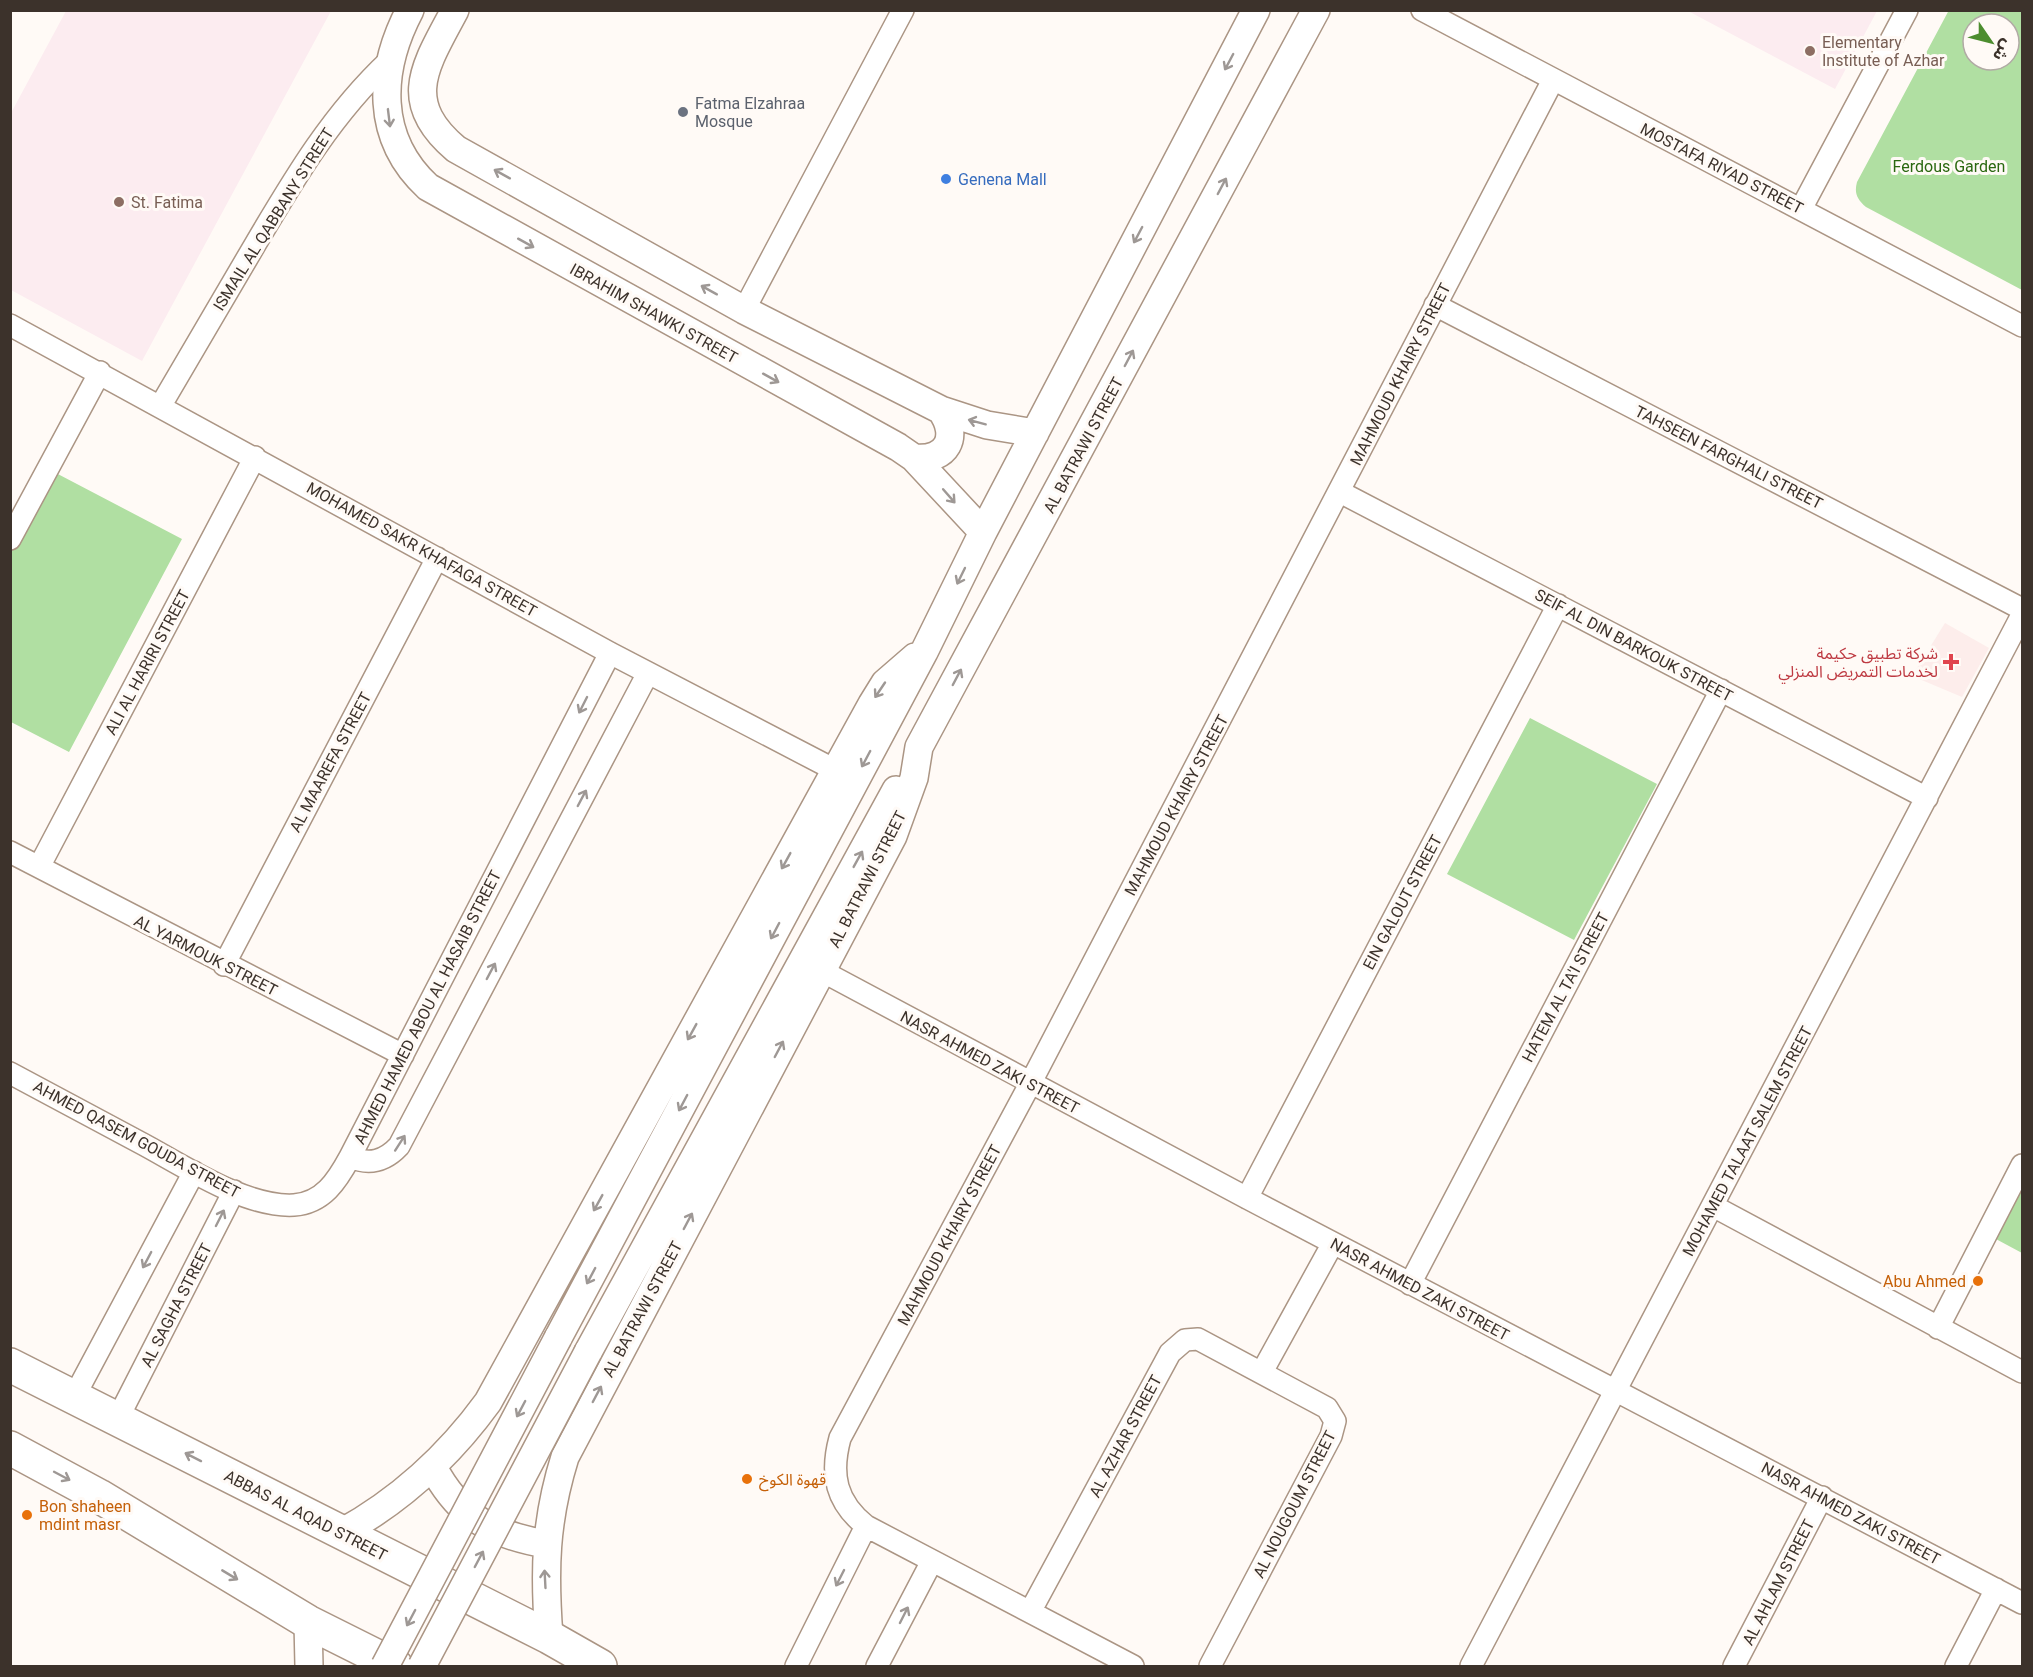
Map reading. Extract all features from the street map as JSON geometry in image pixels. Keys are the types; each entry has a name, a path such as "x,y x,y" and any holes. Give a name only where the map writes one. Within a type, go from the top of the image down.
{"main road":[{"name":"ABBAS AL AQAD STREET","path":"10,1365 549,1637 600,1666"},
{"path":"10,1448 99,1496 308,1622 396,1666"}],"street":[{"name":"ISMAIL AL QABBANY STREET","path":"161,405 299,171 342,110 362,86 390,60 410,10"},
{"path":"455,10 425,69 422,92 427,114 439,134 456,149 744,310 941,411 987,425 1035,433"},
{"path":"744,310 903,10"},
{"path":"385,1666 924,652 983,532 1256,10"},
{"name":"AL BATRAWI STREET","path":"549,1637 546,1544 554,1493 565,1457 820,970 893,836 905,807 919,747 1316,10"},
{"name":"MOSTAFA RIYAD STREET","path":"1422,10 2022,326"},
{"path":"1801,209 1907,10"},
{"name":"IBRAHIM SHAWKI STREET","path":"390,60 387,94 390,129 404,161 428,187 914,458 983,532"},
{"name":"MAHMOUD KHAIRY STREET","path":"1132,1666 866,1526 846,1507 835,1481 834,1467 840,1438 1030,1084 1553,80"},
{"name":"TAHSEEN FARGHALI STREET","path":"1435,305 2022,609"},
{"name":"MOHAMED SAKR KHAFAGA STREET","path":"10,325 161,405 610,653 835,770"},
{"path":"10,539 100,372"},
{"path":"914,458 933,457 947,445 951,433 949,421 941,411"},
{"name":"ALI AL HARIRI STREET","path":"39,867 255,457"},
{"name":"SEIF AL DIN BARKOUK STREET","path":"1340,492 1927,798"},
{"name":"AL MAAREFA STREET","path":"224,965 437,558"},
{"name":"EIN GALOUT STREET","path":"1247,1198 1558,605"},
{"name":"MOHAMED TALAAT SALEM STREET","path":"1471,1666 2022,615"},
{"path":"341,1533 390,1503 434,1467 471,1425 506,1373 835,770 885,683 903,665 924,652"},
{"name":"AHMED HAMED ABOU AL HASAIB STREET","path":"610,653 350,1157 372,1162 391,1154 399,1146 648,673"},
{"name":"HATEM AL TA'I STREET","path":"1410,1284 1721,690"},
{"path":"422,1666 588,1352 919,747"},
{"name":"AL YARMOUK STREET","path":"10,852 403,1056"},
{"name":"NASR AHMED ZAKI STREET","path":"820,970 1030,1084 2022,1603"},
{"name":"AHMED QASEM GOUDA STREET","path":"10,1073 194,1172 234,1191 280,1205 310,1202 325,1194 335,1183 350,1157"},
{"path":"1938,1328 2022,1165"},
{"path":"74,1397 194,1172"},
{"name":"AL SAGHA STREET","path":"117,1420 234,1191"},
{"path":"1713,1206 2022,1372"},
{"path":"1263,1372 1333,1243"},
{"name":"AL AZHAR STREET","path":"1030,1612 1174,1347 1185,1340 1198,1339 1263,1372"},
{"name":"AL NOUGOUM STREET","path":"1210,1666 1335,1426 1333,1416 1327,1408 1263,1372"},
{"path":"434,1467 451,1497 477,1520 507,1536 546,1544"},
{"name":"AL AHLAM STREET","path":"1734,1666 1822,1497"},
{"path":"796,1666 866,1526"},
{"path":"877,1666 932,1561"},
{"path":"1956,1666 1996,1589"},
{"path":"308,1622 309,1666"}],"shaded area":[{"name":"St. Fatima","path":"66,11 331,11 142,361 11,290 11,113"},
{"name":"Elementary Institute of Azhar","path":"1688,11 1877,11 1835,89"},
{"name":"شركة تطبيق حكيمة لخدمات التمريض المنزلي","path":"1945,623 1989,648 1962,697 1912,676"}],"green space":[{"name":"Ferdous Garden","path":"1949,10 2022,11 2022,290 1866,207 1857,196 1857,182"},
{"path":"54,472 182,539 69,752 11,722 11,551"},
{"path":"1530,718 1657,784 1574,940 1447,874"},
{"path":"2022,1183 2022,1253 1994,1238"}],"place":[{"name":"Elementary Institute of Azhar","path":"1810,51"},
{"name":"Fatma Elzahraa Mosque","path":"683,112"},
{"name":"Genena Mall","path":"946,179"},
{"name":"St. Fatima","path":"119,202"},
{"name":"شركة تطبيق حكيمة لخدمات التمريض المنزلي","path":"1951,662"},
{"name":"Abu Ahmed","path":"1978,1281"},
{"name":"قهوة الكوخ","path":"747,1479"},
{"name":"Bon shaheen mdint masr","path":"27,1515"}]}
